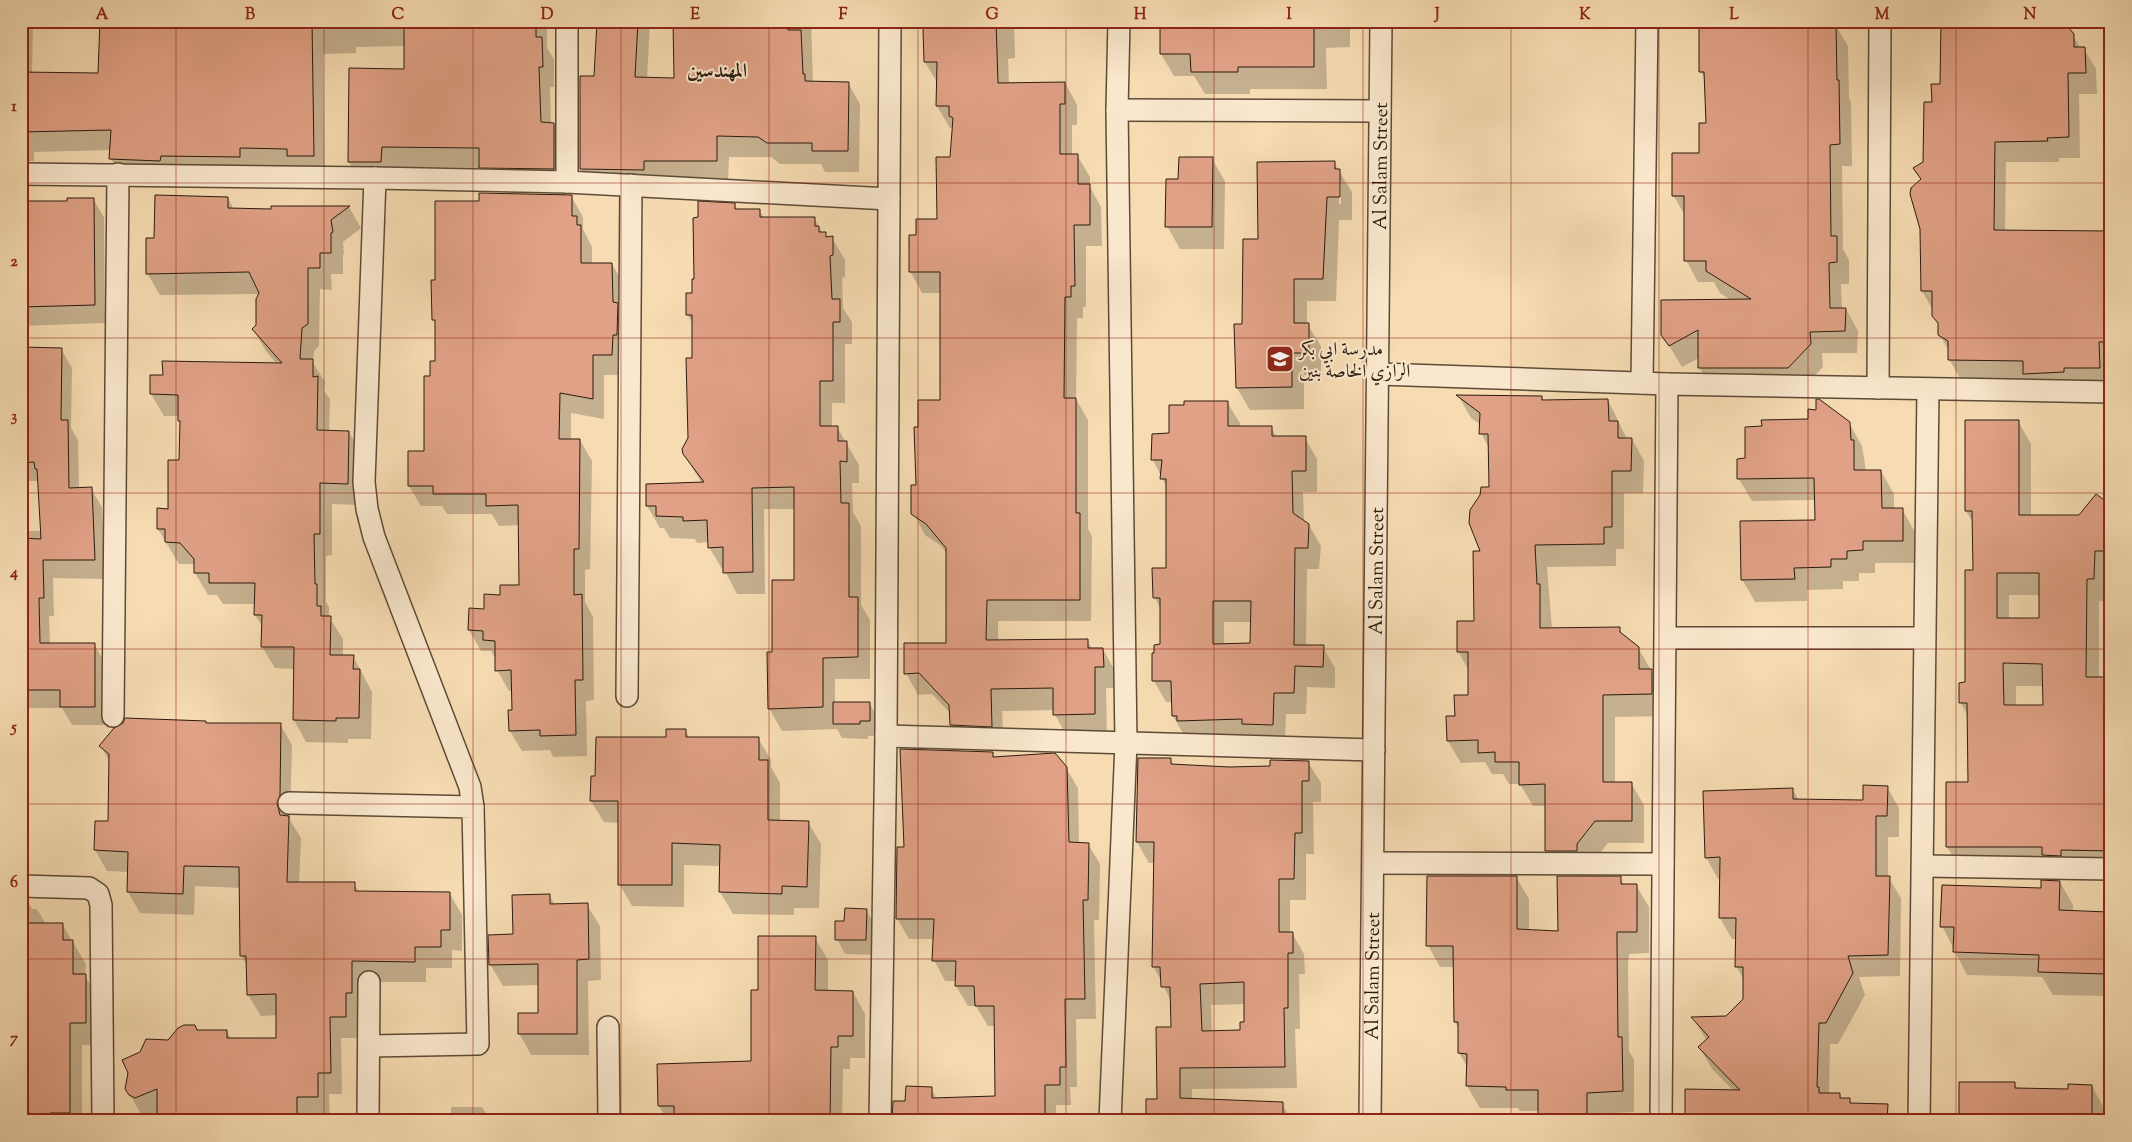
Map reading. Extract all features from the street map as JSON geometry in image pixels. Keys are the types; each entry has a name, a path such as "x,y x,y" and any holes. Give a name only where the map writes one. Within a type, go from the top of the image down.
{"street":[{"path":"567,21 567,182"},
{"path":"880,1121 886,736 890,21"},
{"path":"1110,1121 1126,743 1117,110 1119,21"},
{"name":"Al Salam Street","path":"1370,1121 1379,374 1381,21"},
{"path":"1642,383 1647,21"},
{"path":"1878,388 1880,21"},
{"path":"1117,110 1380,111"},
{"path":"21,174 567,182 889,199"},
{"path":"114,716 118,174"},
{"path":"370,1046 478,1044 473,806 470,787 374,537 367,509 364,482 376,178"},
{"path":"627,696 630,185"},
{"path":"1379,374 1667,384 2111,392"},
{"path":"1661,1121 1667,384"},
{"path":"1919,1121 1924,866 1924,638 1928,389"},
{"path":"1666,638 1924,638"},
{"path":"886,736 1374,750"},
{"path":"289,803 473,806"},
{"path":"1373,863 1663,864"},
{"path":"1924,866 2111,869"},
{"path":"21,886 89,888 98,894 101,905 103,1121"},
{"path":"368,1121 369,982"},
{"path":"608,1027 609,1121"}],"building":[{"path":"100,21 312,21 314,156 287,156 287,149 240,148 240,157 161,156 160,161 109,159 111,130 21,132 21,72 98,73"},
{"path":"404,21 525,21 525,25 536,25 536,37 542,37 543,67 539,67 541,122 554,123 554,169 479,168 479,148 382,147 381,162 348,162 349,68 404,69"},
{"path":"597,21 638,21 635,77 674,78 673,21 788,21 788,30 801,30 805,81 849,82 848,151 812,151 812,143 767,143 758,137 717,136 717,161 644,161 644,170 580,169 580,76 594,76"},
{"path":"953,21 996,21 998,83 1065,82 1065,104 1060,104 1060,154 1078,154 1078,184 1090,184 1090,225 1074,225 1075,286 1071,286 1071,297 1065,297 1064,398 1076,398 1076,513 1080,513 1080,600 987,600 986,640 1088,639 1088,648 1103,648 1104,667 1095,667 1095,714 1053,715 1053,688 991,689 992,727 950,725 949,705 919,673 904,674 904,643 946,643 946,548 926,524 911,514 911,485 916,485 914,427 918,427 918,400 940,400 940,272 909,272 909,235 916,235 916,219 937,219 936,157 950,157 953,118 949,116 949,106 936,106 937,62 924,62 923,28 953,28"},
{"path":"1160,21 1314,21 1314,67 1238,67 1238,72 1191,72 1190,54 1160,54"},
{"path":"1699,21 1836,23 1840,144 1830,145 1831,236 1837,236 1837,262 1829,263 1830,308 1846,308 1845,331 1810,332 1811,344 1788,368 1698,368 1698,330 1669,346 1661,335 1661,300 1751,299 1706,271 1706,261 1684,261 1684,196 1672,196 1672,153 1699,153 1699,123 1706,123 1704,72 1699,72"},
{"path":"1941,21 2063,21 2074,34 2074,47 2085,47 2086,73 2068,73 2069,137 2047,138 2048,141 1995,142 1994,230 2108,231 2108,308 2111,308 2111,342 2099,342 2100,368 2064,368 2064,372 2023,374 2023,361 1948,360 1948,341 1938,335 1938,323 1932,316 1932,291 1921,291 1920,229 1910,194 1911,188 1921,179 1913,168 1923,162 1924,102 1932,102 1931,84 1940,84"},
{"path":"1179,157 1213,157 1212,227 1165,227 1166,179 1178,179"},
{"path":"1335,161 1335,169 1340,169 1340,197 1327,197 1323,279 1294,279 1294,323 1309,323 1309,353 1292,353 1292,387 1236,388 1234,324 1242,324 1243,239 1258,239 1257,162"},
{"path":"479,193 572,195 572,216 577,216 577,225 581,225 581,263 612,263 613,302 618,303 617,335 613,335 612,355 593,355 593,399 560,393 559,439 580,439 579,549 574,549 574,595 582,594 583,680 575,680 576,735 540,736 540,730 509,731 508,710 512,710 511,670 495,671 495,641 483,640 483,631 468,630 469,608 484,609 484,594 500,595 500,585 519,585 518,505 486,506 486,494 433,494 433,486 408,486 408,451 424,451 424,376 430,376 430,361 435,361 435,320 432,320 431,280 435,280 435,201 479,201"},
{"path":"155,195 228,197 228,208 271,209 271,206 350,206 331,220 333,232 331,233 331,253 320,253 320,268 308,268 308,324 302,328 300,359 313,359 313,377 318,376 317,430 349,431 348,484 320,483 320,534 314,534 315,584 317,584 317,606 321,606 321,616 331,616 330,655 354,655 353,669 360,669 359,718 336,718 336,721 293,720 294,647 261,647 262,615 254,615 255,583 209,583 209,573 194,573 194,559 180,543 165,542 165,529 157,529 157,508 168,509 168,460 179,460 180,421 178,421 178,395 150,394 150,375 163,375 162,361 282,363 252,329 256,325 256,299 259,293 249,272 146,274 146,238 154,238"},
{"path":"67,198 94,198 95,305 21,307 21,201 67,201"},
{"path":"698,201 735,203 735,209 760,209 760,217 815,217 815,226 819,226 819,232 826,232 826,237 833,236 833,255 830,256 832,299 840,299 840,322 833,322 833,381 820,381 820,426 838,426 838,441 847,441 847,462 840,461 841,503 849,503 849,597 858,597 858,657 823,658 823,707 768,709 767,652 772,652 772,580 794,580 794,487 752,488 753,572 723,573 723,547 708,548 707,520 683,521 683,517 656,516 656,506 646,506 646,484 704,482 683,454 682,449 688,438 686,358 692,358 692,315 686,315 686,293 692,293 692,279 694,279 693,218 698,217"},
{"path":"21,347 62,348 61,420 68,420 69,488 92,487 95,560 43,560 44,598 39,598 40,643 95,643 95,707 60,707 60,690 21,690 21,538 41,539 37,469 35,469 34,462 21,463"},
{"path":"1456,395 1542,396 1542,400 1608,399 1609,421 1618,421 1618,438 1632,438 1631,471 1612,471 1612,527 1604,527 1604,544 1535,545 1537,584 1540,584 1540,628 1620,627 1620,632 1639,647 1639,669 1652,669 1652,694 1603,695 1603,782 1632,782 1632,821 1595,821 1577,844 1577,851 1545,851 1545,784 1519,785 1519,762 1495,762 1495,752 1478,753 1478,740 1447,741 1446,716 1455,716 1454,695 1468,695 1468,652 1457,652 1457,621 1474,621 1473,551 1480,551 1469,523 1470,510 1480,495 1481,487 1489,487 1488,434 1479,434 1480,413"},
{"path":"1816,399 1819,399 1850,422 1851,440 1854,440 1854,470 1881,470 1882,508 1903,508 1903,541 1863,541 1863,550 1847,551 1847,559 1831,559 1831,567 1794,568 1795,579 1741,580 1740,521 1815,520 1814,478 1737,479 1737,459 1745,458 1745,427 1762,426 1761,420 1808,419 1808,409 1816,410"},
{"path":"1184,401 1228,401 1228,426 1272,426 1272,436 1306,436 1306,471 1292,471 1293,513 1309,524 1308,548 1295,548 1294,645 1324,645 1323,667 1295,666 1294,693 1274,693 1273,725 1242,724 1242,719 1177,721 1177,716 1172,716 1171,681 1152,681 1152,653 1154,653 1154,645 1160,644 1160,598 1153,598 1152,568 1166,568 1166,479 1160,479 1162,460 1151,460 1152,434 1169,433 1169,405 1184,405","holes":["1213,601 1251,601 1250,643 1213,644"]},
{"path":"1965,420 2019,420 2019,515 2079,515 2096,494 2111,505 2111,513 2106,520 2108,551 2095,551 2094,579 2087,579 2086,677 2104,677 2104,694 2111,694 2111,716 2104,716 2105,765 2111,765 2111,851 2061,850 2061,856 2042,855 2042,847 1946,847 1946,782 1968,782 1967,703 1959,703 1959,683 1965,682 1965,570 1973,570 1972,511 1965,511","holes":["1997,573 2039,573 2039,618 1997,618","2003,663 2042,664 2043,705 2004,705"]},
{"path":"833,702 870,702 870,721 860,721 860,724 833,724"},
{"path":"125,718 206,721 206,723 281,723 280,795 277,803 280,815 289,816 287,882 355,882 355,891 450,892 450,930 441,930 441,947 415,947 415,962 352,961 352,993 346,993 346,1017 330,1017 331,1073 318,1073 318,1097 297,1097 297,1121 157,1121 157,1089 135,1098 129,1095 125,1089 128,1073 122,1060 140,1052 146,1039 168,1040 178,1028 184,1025 195,1025 197,1030 227,1030 227,1038 276,1038 276,994 247,995 246,956 240,956 239,867 184,866 183,894 127,892 128,852 94,850 95,821 108,821 109,754 99,746 114,728 123,723"},
{"path":"666,729 686,729 686,737 759,737 759,760 768,760 768,820 809,821 807,887 782,886 782,894 719,892 720,845 672,843 672,885 618,885 618,801 590,801 591,776 595,776 596,737 666,737"},
{"path":"900,749 993,752 993,757 1055,753 1067,767 1069,842 1089,843 1088,900 1083,900 1085,999 1065,999 1066,1067 1060,1067 1060,1085 1045,1085 1045,1121 892,1121 893,1101 905,1101 906,1086 932,1087 932,1098 995,1096 994,1006 975,1006 974,986 955,986 956,961 932,961 934,919 896,919 897,847 904,847"},
{"path":"1138,758 1171,758 1171,764 1229,767 1270,766 1270,760 1309,761 1309,781 1302,781 1302,833 1295,833 1294,879 1279,879 1279,932 1293,932 1293,953 1288,953 1288,1008 1284,1008 1285,1067 1180,1068 1180,1098 1283,1102 1283,1121 1146,1121 1146,1099 1157,1099 1156,1027 1171,1027 1170,987 1161,987 1160,967 1152,967 1154,842 1136,842","holes":["1244,982 1244,1022 1240,1022 1240,1030 1202,1031 1200,984"]},
{"path":"1863,785 1888,786 1887,816 1876,816 1876,876 1890,876 1888,955 1848,956 1853,973 1826,1023 1819,1023 1817,1087 1819,1087 1819,1093 1840,1093 1840,1098 1850,1098 1850,1103 1888,1104 1887,1121 1685,1121 1685,1089 1740,1090 1698,1047 1709,1037 1691,1017 1726,1016 1743,999 1743,967 1735,967 1736,918 1719,918 1720,857 1705,858 1703,791 1793,788 1793,799 1863,800"},
{"path":"1427,876 1517,876 1517,929 1558,931 1557,876 1621,876 1621,884 1637,884 1637,932 1617,932 1618,1037 1622,1037 1623,1091 1587,1093 1587,1121 1538,1121 1538,1090 1506,1090 1506,1087 1466,1086 1467,1054 1458,1053 1458,1022 1454,1022 1453,946 1426,946"},
{"path":"2041,880 2060,881 2059,910 2108,912 2106,974 2038,972 2039,955 1953,952 1954,927 1940,927 1942,885 2041,888"},
{"path":"550,894 550,904 588,903 589,959 577,960 577,1034 518,1034 518,1013 538,1013 538,964 489,965 488,935 513,934 512,895"},
{"path":"845,908 867,909 866,940 835,940 835,921 844,921"},
{"path":"21,923 63,923 63,940 73,940 73,974 86,974 86,1023 70,1023 70,1113 50,1113 50,1121 30,1121 30,1113 21,1113"},
{"path":"758,936 816,936 815,990 853,991 853,1036 838,1036 838,1047 831,1047 830,1121 674,1121 674,1106 658,1106 657,1064 751,1061 751,990 758,990"},
{"path":"1959,1082 2015,1082 2015,1088 2068,1089 2068,1084 2092,1085 2092,1121 1959,1121"}],"place":[{"name":"مدرسة ابي بكر الرازي الخاصة بنين","path":"1280,359"}],"district":[{"name":"المهندسين","path":"717,70"}]}
